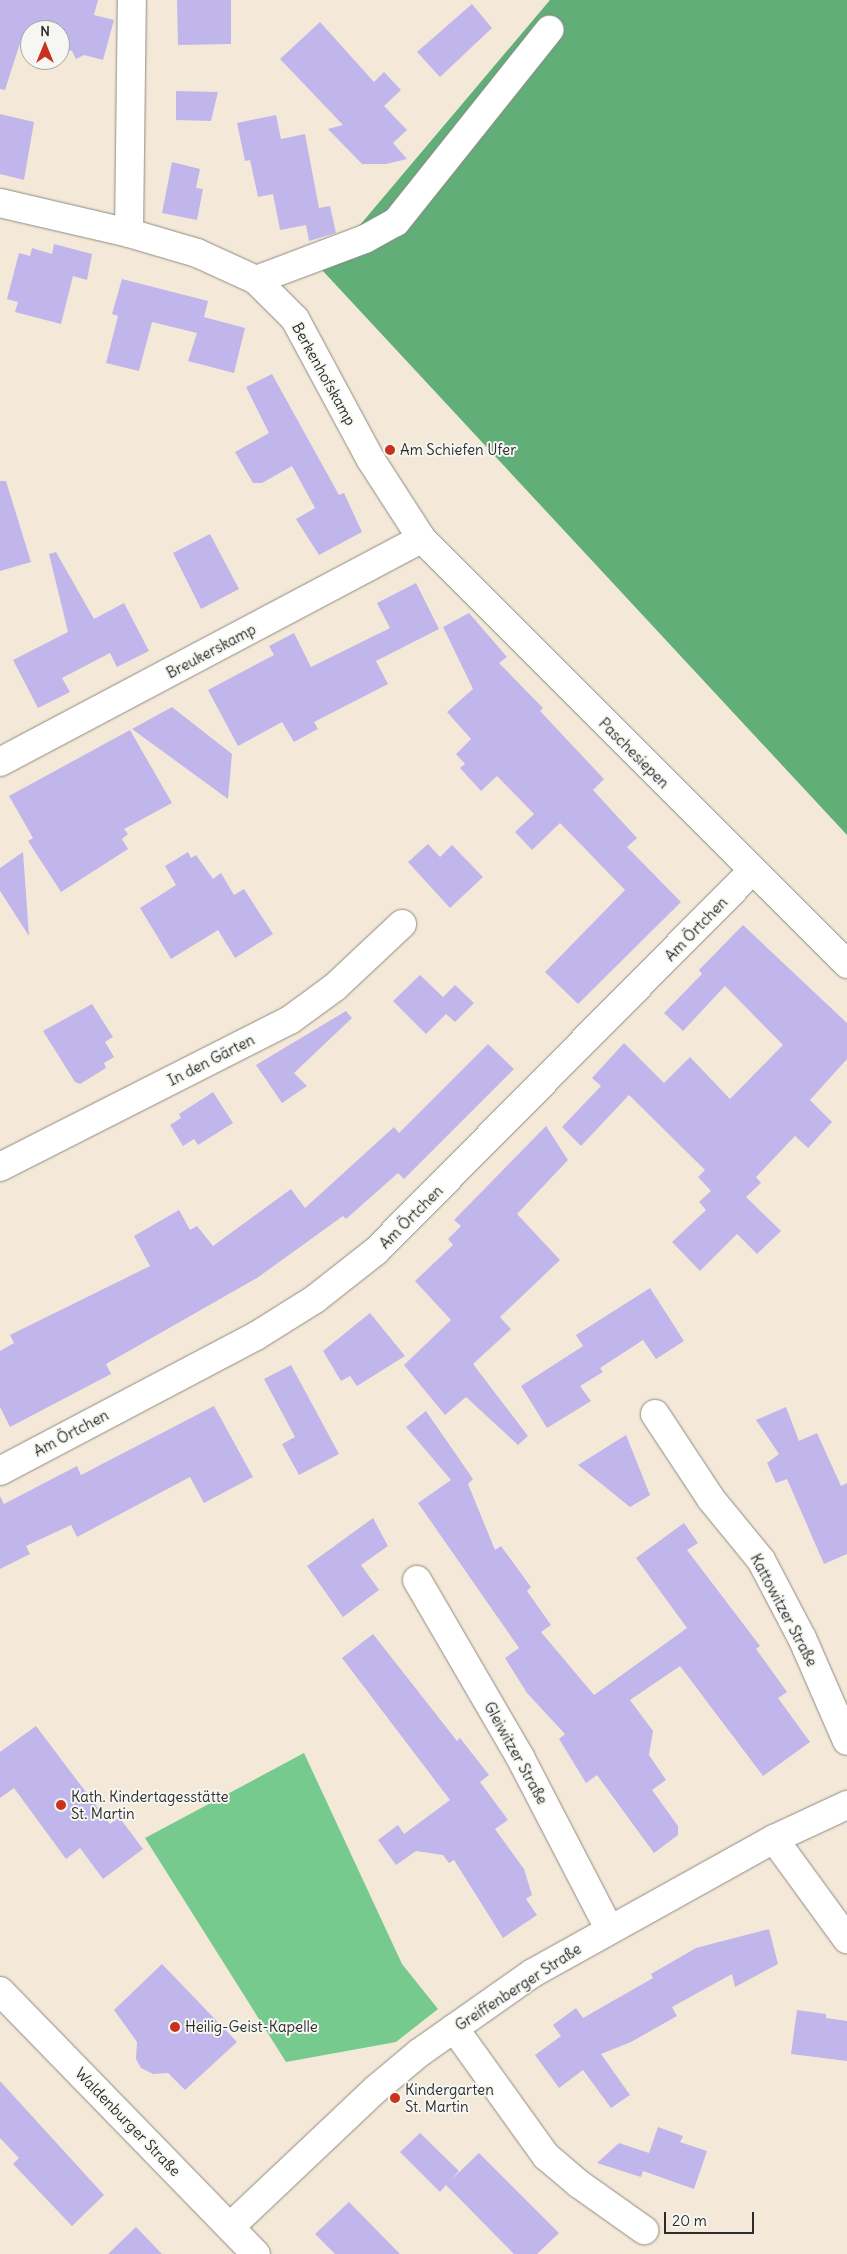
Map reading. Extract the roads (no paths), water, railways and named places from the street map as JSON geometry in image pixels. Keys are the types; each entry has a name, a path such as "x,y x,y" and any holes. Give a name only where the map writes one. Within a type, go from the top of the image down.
{"street":[{"path":"129,233 132,0"},
{"path":"256,280 365,239 396,222 550,30"},
{"name":"Berkenhofskamp","path":"0,203 129,233 197,253 256,280 295,319 371,460 422,539"},
{"name":"Breukerskamp","path":"0,762 422,539"},
{"name":"Paschesiepen","path":"422,539 847,964"},
{"name":"Am Örtchen","path":"0,1471 256,1336 316,1299 376,1251 752,871"},
{"name":"In den Gärten","path":"0,1167 290,1020 335,987 402,924"},
{"name":"Kattowitzer Straße","path":"655,1414 711,1499 761,1560 802,1638 847,1741"},
{"name":"Gleiwitzer Straße","path":"417,1580 520,1757 609,1929"},
{"name":"Greiffenberger Straße","path":"230,2227 376,2089 454,2028 533,1973 609,1929 774,1839 847,1805"},
{"path":"774,1839 847,1939"},
{"name":"Waldenburger Straße","path":"0,1991 256,2254"},
{"path":"454,2028 546,2156 579,2184 644,2230"}],"place":[{"name":"Am Schiefen Ufer","path":"390,450"},
{"name":"Kath. Kindertagesstätte St. Martin","path":"61,1805"},
{"name":"Heilig-Geist-Kapelle","path":"175,2027"},
{"name":"Kindergarten St. Martin","path":"395,2098"}]}
